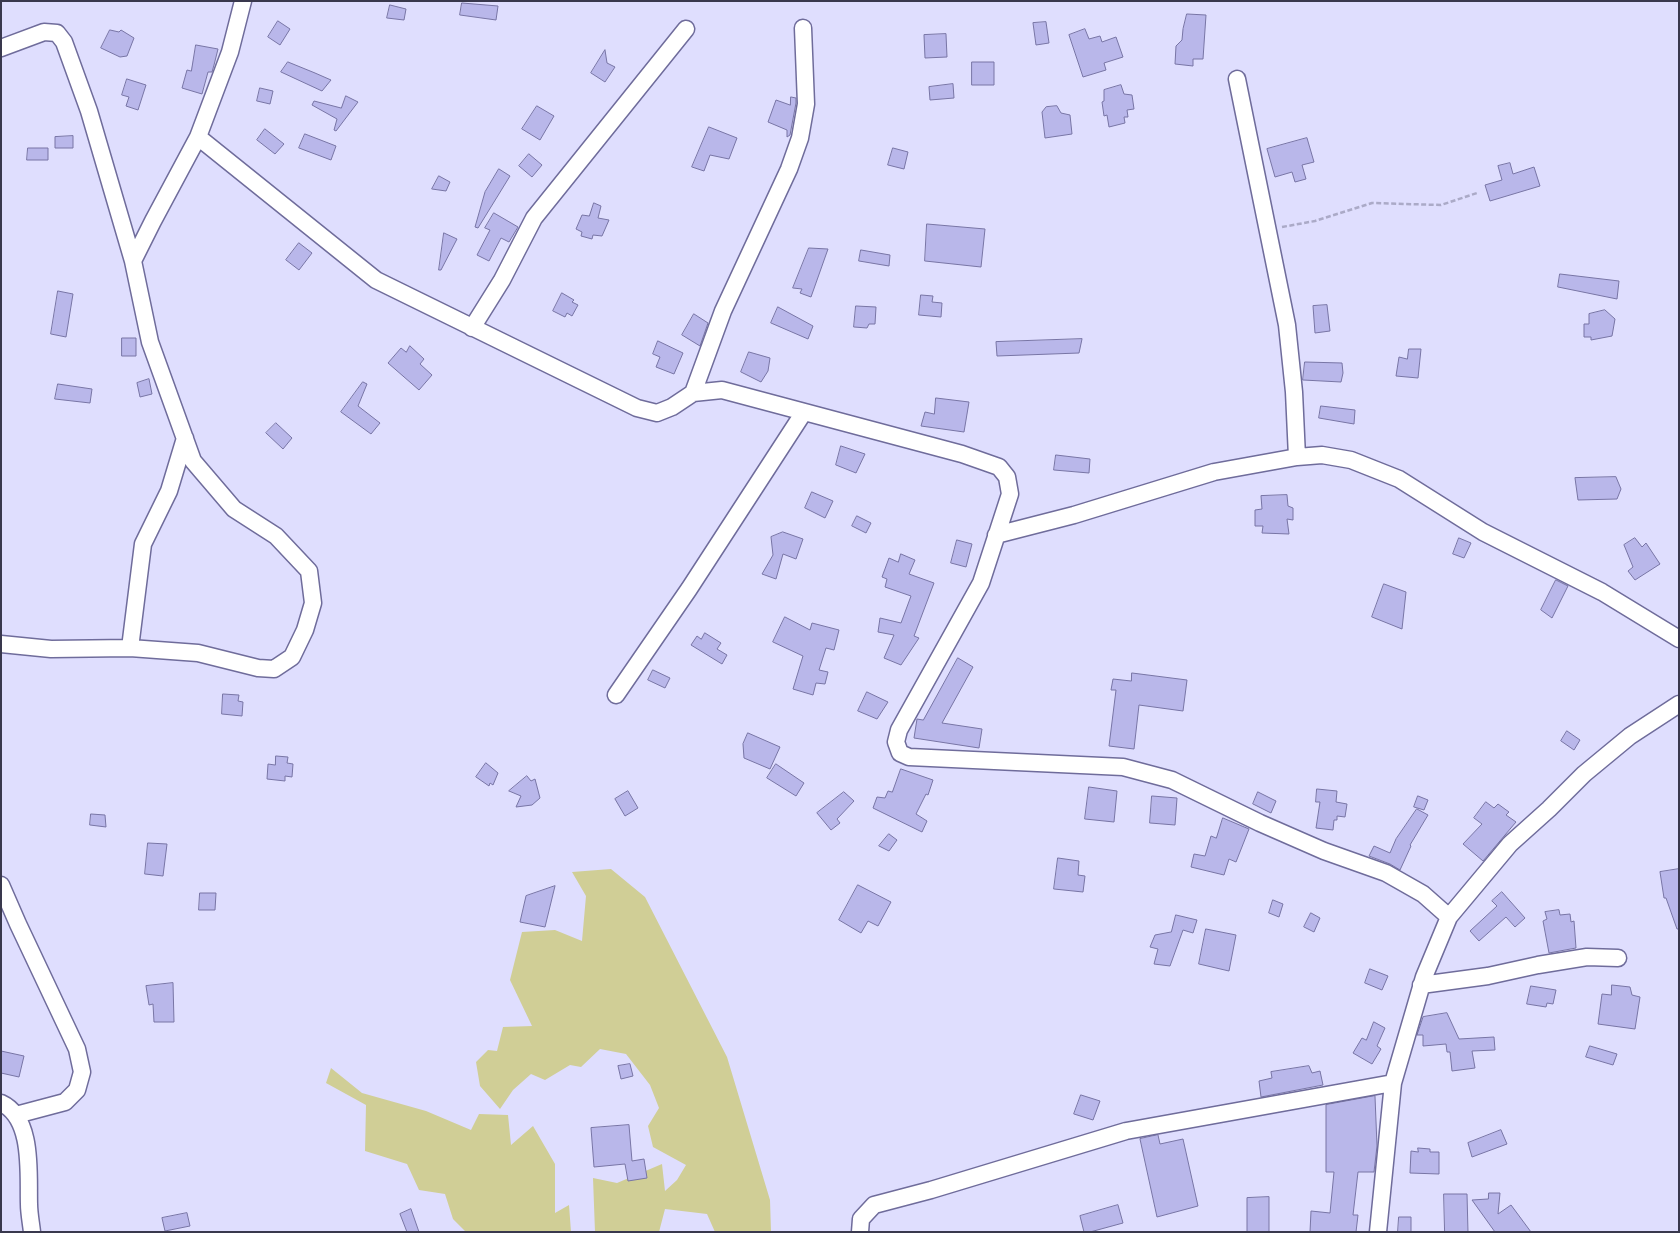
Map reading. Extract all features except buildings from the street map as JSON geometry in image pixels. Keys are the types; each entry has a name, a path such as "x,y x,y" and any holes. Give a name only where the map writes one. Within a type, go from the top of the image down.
{"street":[{"path":"133,261 198,137 230,52 243,1"},
{"path":"693,393 723,311 789,169 800,138 806,104 803,28"},
{"path":"472,328 502,280 534,218 686,29"},
{"path":"1,48 44,32 57,34 64,42 89,111 133,261 150,342 194,461 234,508 276,536 309,571 313,603 305,630 292,657 274,669 258,668 198,653 130,648 52,649 1,644"},
{"path":"1236,79 1287,325 1294,392 1297,457"},
{"path":"198,137 376,280 637,408 657,413 672,407 693,393 722,390 962,454 999,467 1007,478 1010,494 981,583 899,730 896,742 900,753 909,757 1124,767 1172,780 1260,823 1324,851 1386,873 1423,894 1449,917"},
{"path":"616,695 689,589 804,412"},
{"path":"130,648 142,544 169,491 185,438"},
{"path":"996,535 1074,515 1214,472 1297,457 1322,455 1351,460 1399,479 1483,532 1602,592 1679,638"},
{"path":"1378,1232 1393,1083 1421,985 1449,917 1510,844 1584,774 1630,736 1679,704"},
{"path":"1,885 77,1050 82,1072 77,1090 65,1102 16,1115"},
{"path":"1421,985 1488,976 1538,964 1587,957 1618,958"},
{"path":"860,1232 861,1220 874,1205 931,1190 1126,1131 1393,1083"},
{"path":"1,1103 6,1105 16,1115 23,1130 27,1148 29,1208 32,1232"}],"path":[{"path":"1268,230 1315,221 1372,203 1441,206 1477,193"}],"shaded area":[{"path":"611,869 645,897 727,1057 770,1200 771,1232 715,1232 707,1214 665,1209 659,1232 595,1232 593,1178 617,1183 662,1164 665,1191 677,1180 686,1165 653,1147 648,1126 659,1108 650,1085 626,1054 600,1049 581,1067 570,1065 545,1080 531,1074 513,1090 500,1109 480,1086 476,1062 488,1050 497,1051 503,1027 532,1026 510,980 522,932 555,930 582,941 586,896 572,872"},
{"path":"331,1068 362,1093 426,1111 471,1130 479,1114 508,1115 511,1145 533,1126 555,1164 555,1213 569,1205 571,1232 466,1232 453,1219 445,1194 419,1190 407,1164 365,1151 366,1105 326,1083"}]}
